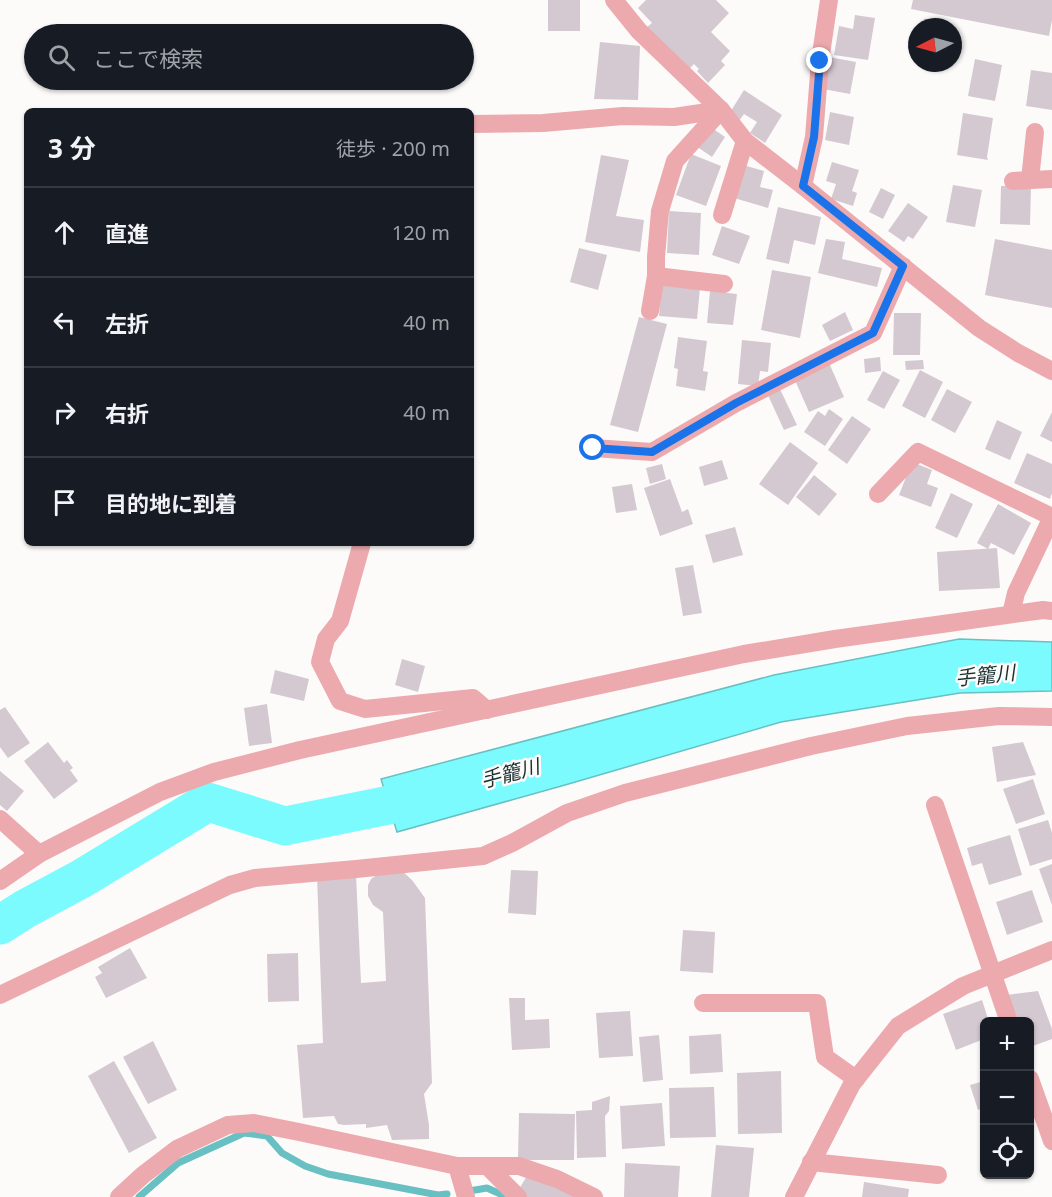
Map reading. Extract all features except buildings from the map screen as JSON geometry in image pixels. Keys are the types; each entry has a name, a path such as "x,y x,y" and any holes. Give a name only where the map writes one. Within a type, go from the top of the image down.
{"street":[{"path":"614,0 639,31 721,110 745,141 992,337 1052,371"},
{"path":"803,186 814,137 820,61 829,0"},
{"path":"474,124 543,123 623,116 674,117 721,110"},
{"path":"650,311 656,276 660,211 675,161 721,110"},
{"path":"1035,132 1021,181 1052,179"},
{"path":"722,215 745,141"},
{"path":"593,448 652,452 736,403 873,333 903,266"},
{"path":"656,276 724,284"},
{"path":"878,494 918,452 1052,517 1016,593 1011,614"},
{"path":"361,546 340,621 326,639 320,662 340,701 365,709 473,698 487,710"},
{"path":"0,881 39,854 160,792 214,772 300,750 744,654 835,639 1052,610"},
{"path":"0,995 230,885 255,878 483,856 567,813 625,793 811,746 907,726 999,716 1052,717"},
{"path":"934,805 1007,1017"},
{"path":"0,819 39,854"},
{"path":"794,1197 852,1084 898,1026 963,986 1052,950"},
{"path":"703,1003 817,1003 825,1057 856,1079"},
{"path":"1034,1092 1052,1141"},
{"path":"119,1197 143,1174 177,1149 228,1125 254,1123 457,1166 519,1166 557,1179 594,1197"},
{"path":"811,1162 938,1175"},
{"path":"457,1166 466,1197"},
{"path":"487,1166 518,1197"}],"water":[{"path":"959,639 1052,642 1052,691 960,693 781,722 397,832 381,779 774,675"}],"waterway":[{"name":"手籠川","path":"0,925 208,802 285,826 394,804 440,792"},
{"path":"139,1197 178,1163 244,1133 267,1136 282,1153 305,1166 328,1174 438,1195 447,1194"},
{"path":"469,1191 487,1188 507,1197"}],"route":[{"path":"593,448 652,452 736,403 873,333 903,266 803,186 814,137 820,61"}]}
